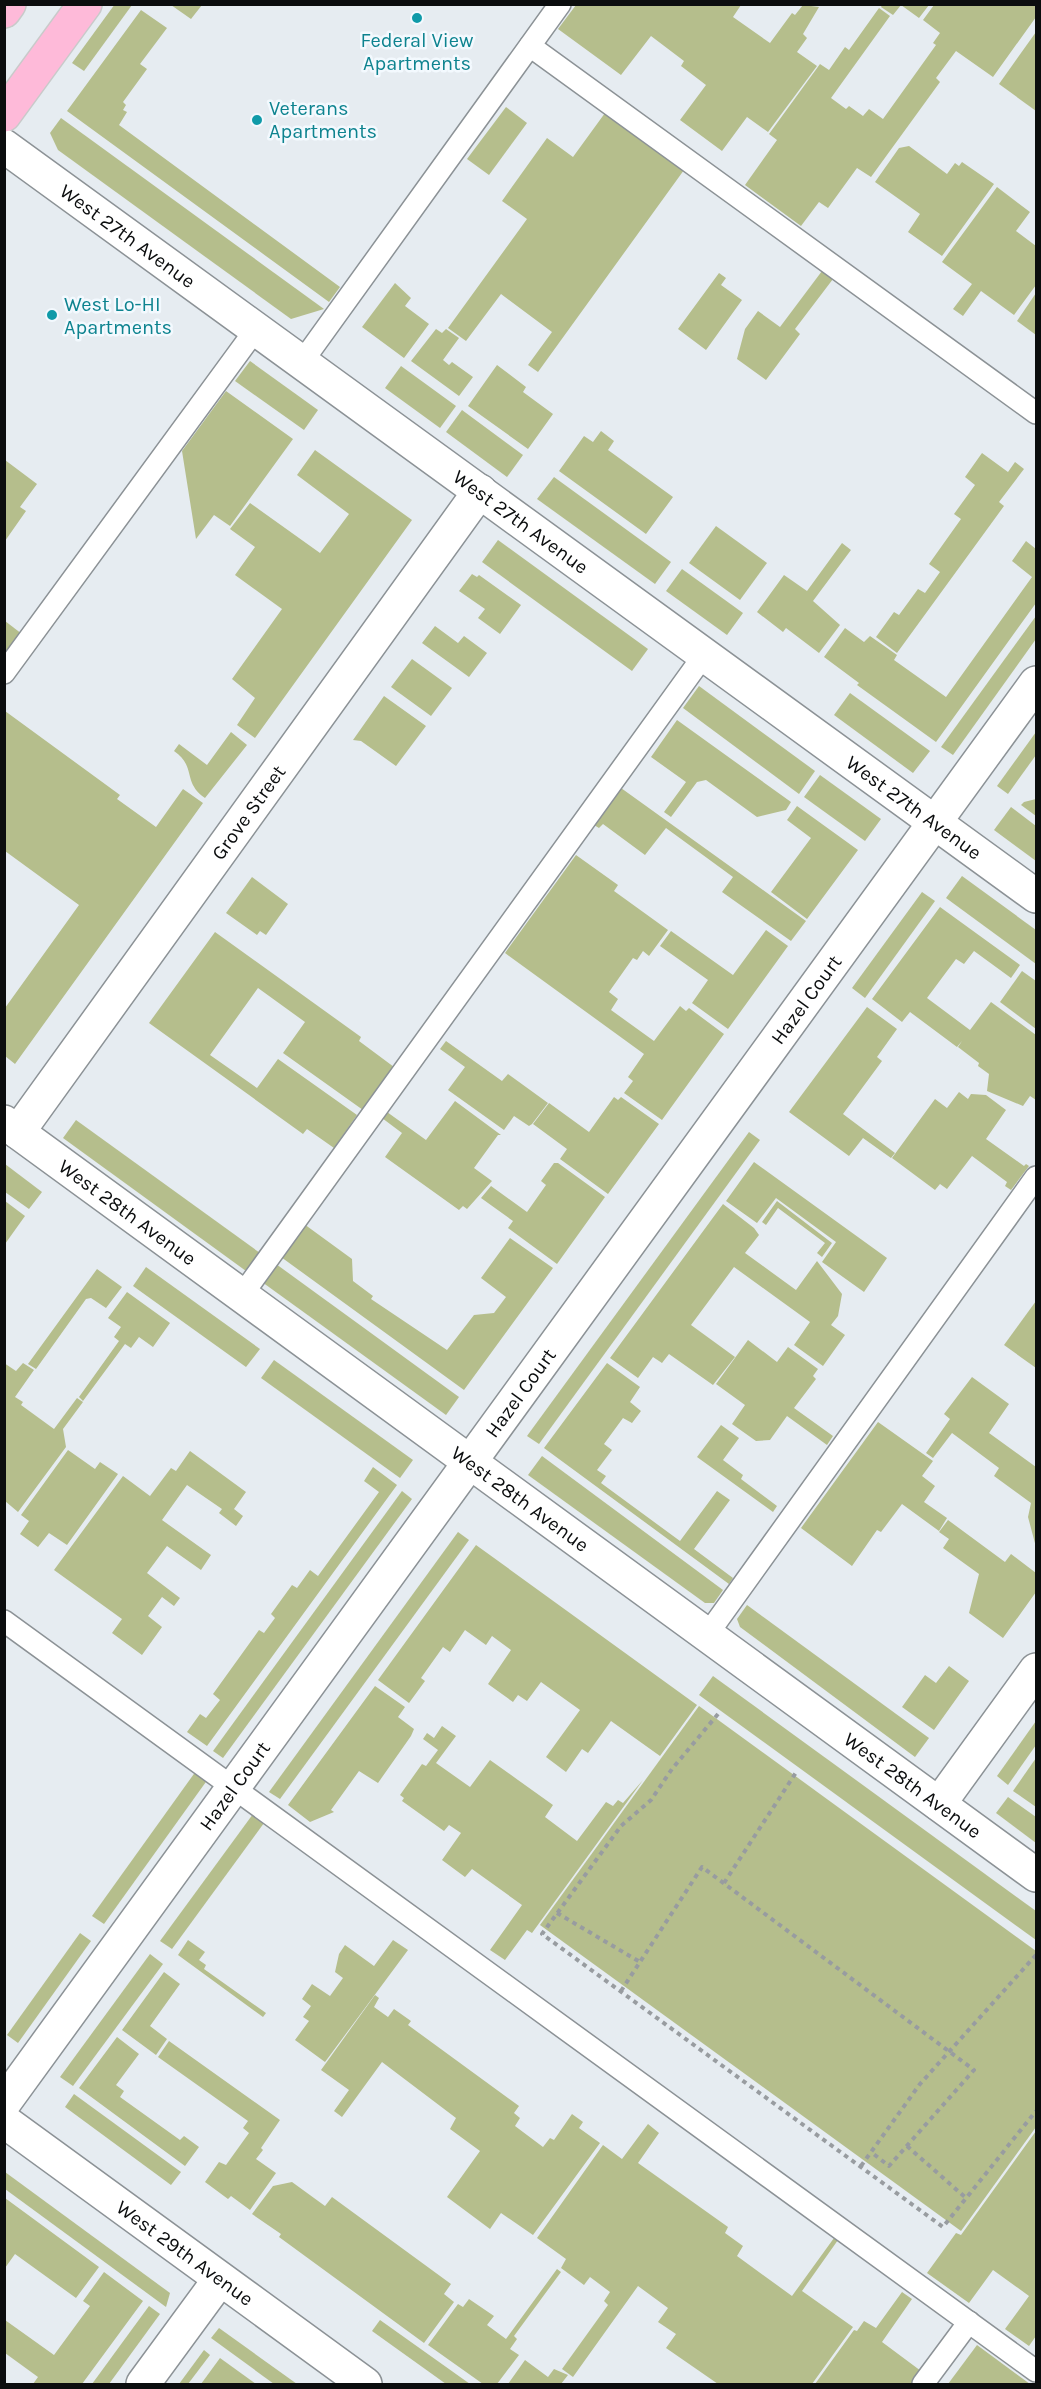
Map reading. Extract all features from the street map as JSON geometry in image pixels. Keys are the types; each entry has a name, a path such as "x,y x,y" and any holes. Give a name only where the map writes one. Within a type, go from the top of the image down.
{"main road":[{"path":"4,11 9,4"},
{"path":"4,116 85,4"}],"street":[{"name":"West 27th Avenue","path":"4,146 1036,896"},
{"name":"Grove Street","path":"11,1127 480,491"},
{"name":"Hazel Court","path":"4,2103 1036,683"},
{"name":"West 28th Avenue","path":"11,1127 1036,1875"},
{"path":"939,1804 1036,1670"},
{"name":"West 29th Avenue","path":"4,2121 365,2385"},
{"path":"143,2385 220,2279"}],"lane":[{"path":"302,362 561,4"},
{"path":"530,46 1036,413"},
{"path":"4,673 256,329"},
{"path":"242,1295 704,655"},
{"path":"706,1635 1036,1177"},
{"path":"4,1621 1036,2371"},
{"path":"923,2385 969,2322"}],"path":[{"path":"718,1714 672,1769 651,1800 621,1826 542,1934 943,2227 1036,2111"},
{"path":"724,1883 797,1771"},
{"path":"621,1991 702,1867 974,2070 889,2166 871,2152"},
{"path":"557,1912 640,1962"},
{"path":"861,2166 920,2084 1036,1955"},
{"path":"907,2146 966,2198"}],"green space":[{"path":"115,4 132,5 84,71 72,63"},
{"path":"202,4 191,19 171,5"},
{"path":"929,4 919,18 901,5 893,15 881,7 882,5"},
{"path":"576,5 741,5 733,17 770,43 792,13 795,15 803,5 819,7 803,34 807,38 797,52 817,66 768,132 747,117 722,151 680,120 706,85 681,66 684,61 651,36 621,75 558,29"},
{"path":"934,5 1035,5 1036,17 993,77 956,51 936,78 940,82 871,177 857,168 828,208 819,202 801,226 745,185 777,140 769,134 820,64 829,70 845,47 849,50 879,8 890,16 831,98 846,109 849,106 863,116 869,109 883,119 936,45 933,43 940,33 923,20"},
{"path":"141,10 167,28 140,64 147,69 123,102 126,105 123,110 127,112 119,125 340,287 329,302 67,111"},
{"path":"1036,32 1036,111 999,84"},
{"path":"506,107 527,123 489,175 467,159"},
{"path":"605,113 684,170 538,372 528,365 552,332 501,294 466,341 448,328 527,219 502,201 547,138 573,157"},
{"path":"61,118 324,309 291,319 58,150 50,133"},
{"path":"909,146 947,174 955,163 959,166 962,162 994,184 942,256 908,232 920,214 875,182 899,148"},
{"path":"997,187 1030,212 1016,231 1036,246 1036,285 1014,315 981,291 963,316 953,309 972,284 942,262"},
{"path":"822,271 833,279 795,329 800,334 766,380 737,359 745,329 758,311 780,327"},
{"path":"719,273 726,278 721,285 742,300 706,350 678,329"},
{"path":"395,283 411,298 405,306 429,324 404,358 362,327"},
{"path":"1036,293 1036,335 1017,321"},
{"path":"436,329 442,333 446,329 459,338 443,360 449,365 452,362 473,377 459,396 411,361"},
{"path":"250,361 318,410 304,430 235,381"},
{"path":"497,365 526,387 523,392 553,414 528,449 468,406"},
{"path":"401,366 456,406 440,428 385,388"},
{"path":"226,391 293,439 230,526 214,515 196,539 182,451"},
{"path":"462,410 523,455 507,477 446,432"},
{"path":"601,431 614,441 608,450 673,497 646,534 559,471 584,436 593,442"},
{"path":"315,450 412,520 255,738 237,725 255,698 232,679 282,609 235,575 255,547 230,529 250,503 320,553 349,514 297,475"},
{"path":"982,453 1008,472 1015,462 1024,469 999,502 1004,506 897,653 876,637 894,612 899,615 918,589 925,593 940,572 929,564 961,519 954,514 975,485 965,477"},
{"path":"5,460 37,484 20,507 26,511 5,541"},
{"path":"554,477 671,562 655,584 537,499"},
{"path":"716,526 767,563 740,600 689,563"},
{"path":"498,540 648,649 632,671 482,562"},
{"path":"1026,541 1036,549 1036,603 936,742 857,685 859,683 824,657 845,628 864,642 870,636 897,655 894,660 946,697 1032,577 1012,561"},
{"path":"842,543 851,550 813,601 840,625 819,653 786,628 783,632 757,612 784,575 807,591"},
{"path":"682,569 743,613 727,635 666,591"},
{"path":"472,574 477,577 479,575 521,605 500,634 478,618 485,609 459,591"},
{"path":"1036,616 1036,639 953,755 941,747"},
{"path":"5,621 22,634 5,658"},
{"path":"435,626 458,643 464,636 487,653 469,677 422,643"},
{"path":"412,659 452,688 431,716 391,687"},
{"path":"699,686 815,771 799,794 683,708"},
{"path":"850,693 930,751 913,773 834,715"},
{"path":"384,696 426,726 396,766 361,741 353,740"},
{"path":"5,711 120,795 117,799 156,827 183,789 203,803 15,1064 5,1056 5,1008 79,905 5,851"},
{"path":"677,720 791,802 786,810 757,817 706,780 697,782 671,817 664,812 686,782 651,757"},
{"path":"231,732 247,745 205,798 194,786 185,763 174,751 179,744 207,765"},
{"path":"1036,732 1036,755 1008,794 997,786"},
{"path":"820,775 881,819 865,841 804,797"},
{"path":"621,788 806,921 791,941 722,892 733,877 666,828 645,855 603,824 599,828 594,825"},
{"path":"1036,799 1036,816 1021,805"},
{"path":"797,806 858,850 807,919 771,892 811,838 787,820"},
{"path":"1011,807 1036,826 1036,861 994,830"},
{"path":"576,855 618,885 614,891 668,930 649,956 643,951 637,960 633,958 609,992 618,999 611,1010 654,1041 680,1006 686,1011 689,1008 724,1034 662,1120 624,1093 633,1081 628,1077 644,1054 505,953"},
{"path":"962,876 1036,930 1036,964 946,898"},
{"path":"252,877 288,904 266,935 260,931 257,935 226,913"},
{"path":"922,892 935,901 865,998 852,988"},
{"path":"940,907 1020,965 1011,978 974,951 964,964 956,959 927,998 970,1030 991,1002 1036,1035 1036,1100 1030,1096 1023,1106 987,1091 989,1074 958,1047 962,1041 957,1047 910,1012 902,1022 872,999"},
{"path":"766,930 788,946 728,1029 692,1003 708,980 660,946 671,931 733,975"},
{"path":"215,932 361,1037 359,1041 394,1067 363,1110 283,1053 305,1022 258,988 210,1055 257,1088 278,1059 357,1115 334,1148 307,1129 303,1134 149,1023"},
{"path":"1022,971 1036,981 1036,1029 1000,1002"},
{"path":"867,1007 897,1029 877,1057 882,1061 843,1114 895,1153 891,1158 863,1138 849,1156 789,1112"},
{"path":"446,1041 502,1081 508,1074 548,1103 532,1124 529,1126 514,1116 504,1130 448,1090 465,1067 440,1049"},
{"path":"959,1092 968,1099 971,1094 986,1095 1006,1110 986,1139 1024,1166 1026,1164 1029,1166 1011,1190 1005,1186 1007,1182 972,1156 947,1189 940,1184 935,1190 892,1158 935,1099 947,1108"},
{"path":"614,1097 618,1100 621,1097 659,1124 608,1194 560,1159 567,1149 533,1124 549,1103 589,1132"},
{"path":"455,1101 501,1135 498,1135 474,1168 492,1181 467,1209 463,1206 459,1210 385,1157 402,1133 382,1118 387,1112 426,1140"},
{"path":"76,1120 260,1253 246,1271 63,1138"},
{"path":"749,1132 760,1140 539,1444 527,1436"},
{"path":"754,1162 887,1258 864,1292 822,1262 836,1242 776,1198 757,1223 726,1201"},
{"path":"554,1163 558,1163 605,1197 557,1264 508,1228 513,1221 481,1198 491,1186 527,1212 546,1185 541,1181"},
{"path":"5,1164 42,1192 29,1209 5,1192"},
{"path":"5,1201 25,1216 5,1244"},
{"path":"777,1201 832,1243 822,1257 817,1253 825,1243 778,1208 766,1225 762,1222"},
{"path":"723,1204 754,1228 759,1235 745,1253 796,1290 817,1261 842,1294 838,1316 831,1325 845,1335 823,1366 794,1345 810,1322 734,1267 691,1325 735,1357 713,1385 669,1354 662,1363 653,1357 638,1378 610,1358"},
{"path":"304,1224 352,1259 353,1281 373,1296 371,1299 447,1350 474,1315 494,1313 506,1297 481,1278 510,1238 553,1268 464,1390 281,1257"},
{"path":"276,1264 459,1397 446,1415 262,1282"},
{"path":"146,1267 260,1349 246,1367 133,1286"},
{"path":"97,1269 122,1287 106,1308 91,1298 86,1299 36,1369 28,1364"},
{"path":"127,1292 170,1323 153,1347 139,1337 131,1348 125,1344 83,1401 79,1397 119,1341 114,1337 121,1327 108,1318"},
{"path":"1036,1301 1036,1368 1004,1345"},
{"path":"748,1340 777,1362 788,1347 818,1369 813,1376 816,1379 794,1408 833,1436 827,1445 787,1416 770,1440 756,1441 732,1424 745,1405 716,1384"},
{"path":"274,1360 413,1460 400,1478 261,1378"},
{"path":"4,1363 16,1371 23,1363 34,1370 15,1397 23,1402 21,1405 54,1429 77,1398 83,1402 63,1429 66,1447 18,1512 5,1501"},
{"path":"607,1363 640,1387 630,1402 641,1411 632,1423 623,1418 604,1444 612,1450 597,1470 606,1476 601,1483 680,1541 717,1491 730,1500 694,1549 733,1578 729,1584 544,1448"},
{"path":"972,1377 1009,1404 989,1433 1036,1467 1036,1547 1028,1517 1031,1503 994,1476 999,1468 952,1433 933,1458 926,1453 950,1419 944,1414"},
{"path":"878,1422 933,1461 922,1476 935,1486 924,1502 947,1518 939,1531 902,1504 881,1532 877,1530 852,1566 801,1528"},
{"path":"721,1425 739,1438 723,1460 743,1475 741,1479 777,1506 773,1512 697,1457"},
{"path":"68,1450 95,1469 100,1462 118,1474 67,1545 49,1533 38,1547 20,1534 29,1521 21,1515"},
{"path":"190,1451 246,1492 234,1509 243,1516 236,1526 219,1513 222,1509 187,1485 162,1520 211,1555 201,1570 167,1546 147,1573 180,1598 174,1606 162,1597 148,1616 162,1627 142,1655 112,1633 122,1619 54,1570 123,1476 150,1496 171,1468 176,1471"},
{"path":"542,1456 723,1590 714,1603 705,1603 528,1475"},
{"path":"373,1467 397,1485 207,1746 187,1732 200,1714 206,1718 220,1700 213,1694 259,1630 264,1633 275,1618 271,1614 292,1585 297,1588 310,1570 318,1576 379,1492 364,1481"},
{"path":"402,1491 412,1499 223,1758 213,1751"},
{"path":"948,1520 1005,1562 1011,1554 1036,1573 1036,1592 1003,1638 969,1613 979,1574 943,1548 949,1539 939,1532"},
{"path":"458,1532 469,1540 280,1799 269,1792"},
{"path":"476,1545 697,1705 660,1756 611,1721 588,1753 582,1749 566,1772 546,1757 580,1710 541,1682 527,1701 518,1695 513,1702 488,1684 511,1650 492,1636 486,1645 465,1630 450,1652 443,1647 421,1678 425,1681 409,1703 378,1680"},
{"path":"747,1605 929,1738 915,1757 740,1627 737,1619"},
{"path":"949,1666 969,1681 934,1730 902,1707 925,1675 936,1683"},
{"path":"713,1676 1036,1911 1036,1940 699,1695"},
{"path":"375,1686 405,1707 398,1717 414,1729 411,1736 378,1783 359,1771 331,1810 334,1812 310,1822 288,1805"},
{"path":"699,1706 1036,1951 1036,2127 961,2231 540,1925"},
{"path":"1036,1721 1036,1745 1008,1785 997,1776"},
{"path":"442,1726 456,1736 436,1763 470,1787 490,1760 553,1805 545,1817 577,1841 606,1802 613,1806 618,1800 623,1803 643,1780 532,1933 527,1930 505,1960 490,1950 522,1905 472,1869 465,1877 442,1860 461,1833 449,1825 444,1831 402,1801 404,1798 400,1795 422,1764 426,1766 438,1750 423,1739 427,1733 434,1738"},
{"path":"1036,1758 1036,1807 1013,1791"},
{"path":"196,1771 208,1779 104,1924 92,1916"},
{"path":"1008,1797 1036,1817 1036,1843 996,1813"},
{"path":"253,1814 264,1823 172,1949 160,1941"},
{"path":"80,1933 91,1941 18,2043 7,2035"},
{"path":"188,1940 205,1952 199,1960 206,1965 204,1969 266,2013 263,2017 178,1955"},
{"path":"393,1940 408,1950 325,2062 295,2040 309,2021 303,2017 311,2006 302,1999 312,1984 330,1996 343,1978 335,1972 339,1954 345,1945 374,1966"},
{"path":"150,1954 163,1964 73,2086 60,2077"},
{"path":"164,1972 180,1984 150,2026 167,2039 156,2055 122,2030"},
{"path":"375,1995 379,1998 374,2007 388,2017 394,2009 411,2021 408,2025 519,2106 514,2113 520,2118 515,2126 543,2147 550,2138 554,2140 572,2114 583,2122 579,2128 600,2143 533,2235 501,2213 490,2229 447,2197 480,2151 450,2129 456,2118 382,2062 342,2117 334,2111 349,2090 321,2070"},
{"path":"117,2037 139,2054 116,2085 124,2091 120,2097 180,2140 184,2136 199,2147 185,2166 79,2088"},
{"path":"169,2041 280,2120 256,2159 276,2173 250,2210 231,2196 228,2199 205,2182 219,2162 226,2165 249,2133 243,2128 248,2121 158,2057"},
{"path":"74,2094 181,2172 171,2185 65,2107"},
{"path":"648,2124 659,2133 638,2163 728,2227 725,2233 743,2246 737,2256 792,2296 834,2238 838,2240 802,2291 853,2327 812,2384 718,2384 666,2348 676,2334 658,2322 668,2308 638,2286 573,2377 562,2369 608,2305 604,2301 610,2292 590,2277 584,2285 561,2268 566,2259 537,2238 603,2145 622,2159"},
{"path":"1036,2131 1036,2336 1029,2346 1005,2329 1029,2296 993,2270 969,2303 927,2273 956,2233 961,2235"},
{"path":"5,2172 170,2293 166,2307 5,2189"},
{"path":"292,2182 325,2206 332,2197 451,2284 444,2294 454,2302 424,2343 279,2237 281,2234 252,2214 273,2186"},
{"path":"5,2198 99,2267 76,2298 15,2254 5,2268"},
{"path":"557,2269 561,2272 514,2336 517,2339 510,2349 519,2355 497,2384 483,2384 428,2345 458,2304 463,2307 469,2299 494,2316 487,2325 506,2339"},
{"path":"104,2272 143,2301 82,2384 33,2384 38,2377 5,2353 5,2320 54,2355 90,2306 83,2301"},
{"path":"902,2292 912,2299 882,2342 921,2371 911,2384 815,2384 854,2330 857,2331 864,2321 876,2328"},
{"path":"149,2306 160,2314 109,2384 92,2384"},
{"path":"380,2320 470,2384 446,2384 372,2331"},
{"path":"219,2328 297,2384 274,2384 211,2338"},
{"path":"977,2345 1030,2384 948,2384"},
{"path":"204,2350 210,2355 188,2384 179,2384"},
{"path":"220,2358 256,2384 201,2384"},
{"path":"525,2360 548,2377 554,2369 568,2375 561,2384 508,2384"}],"place":[{"name":"Federal View Apartments","path":"417,18"},
{"name":"Veterans Apartments","path":"257,120"},
{"name":"West Lo-HI Apartments","path":"52,315"}]}
